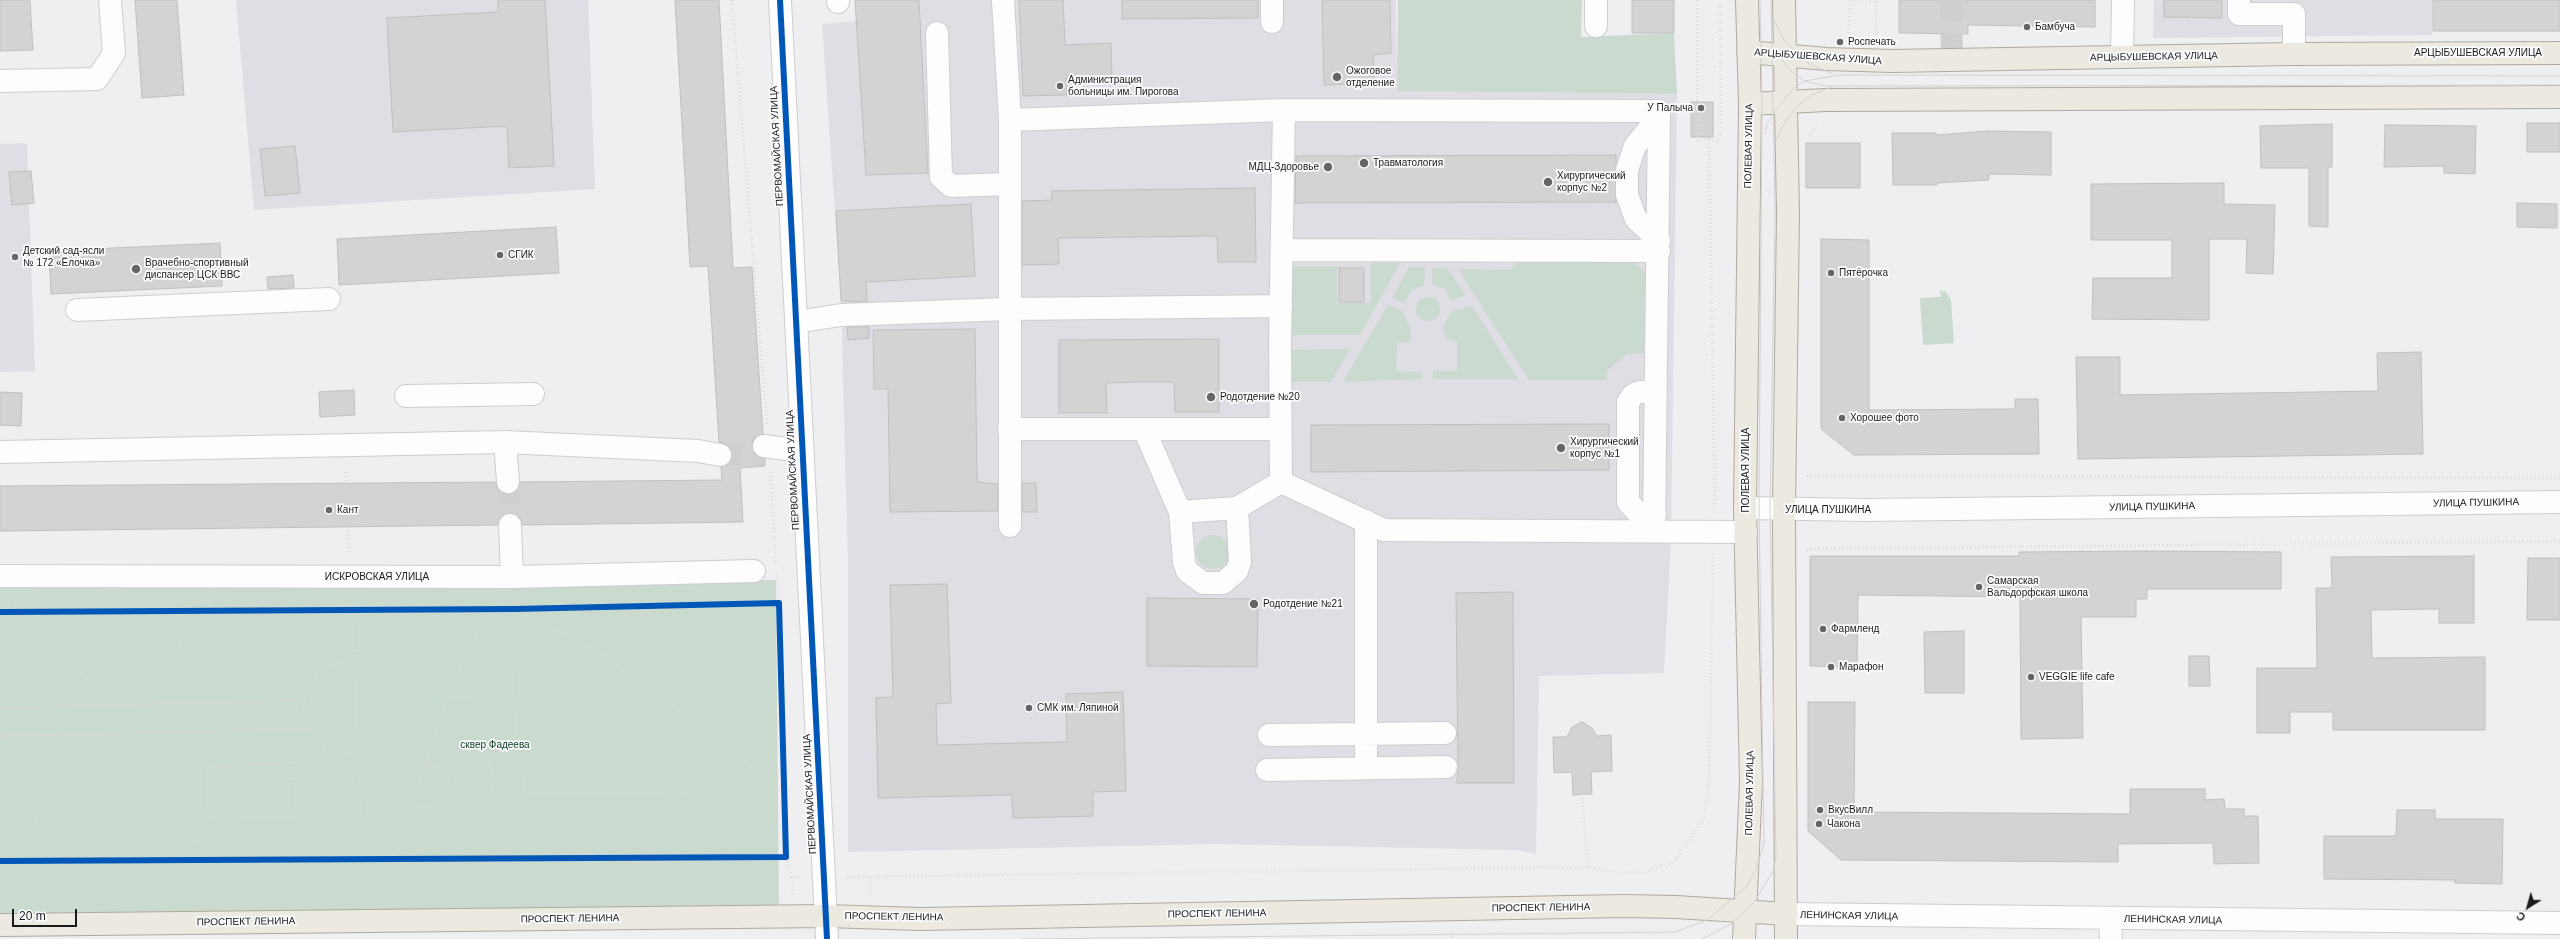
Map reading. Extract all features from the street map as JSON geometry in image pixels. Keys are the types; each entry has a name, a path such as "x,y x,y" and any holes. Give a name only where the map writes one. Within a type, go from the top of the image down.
{"main road":[{"name":"ПОЛЕВАЯ УЛИЦА","path":"1744,939 1751,782 1745,508 1750,104 1746,0"},
{"path":"1784,0 1788,213 1784,510 1786,939"},
{"name":"АРЦЫБУШЕВСКАЯ УЛИЦА","path":"1748,52 1784,54 1826,59 1892,61 2291,54 2560,53"},
{"path":"1750,104 1825,100 2560,97"},
{"name":"ПРОСПЕКТ ЛЕНИНА","path":"0,925 826,916 920,919 1624,906 1787,914"}],"street":[{"path":"0,81 97,79 114,53 110,0"},
{"name":"ПЕРВОМАЙСКАЯ УЛИЦА","path":"780,0 827,939"},
{"path":"1003,0 1010,120 1010,526"},
{"path":"1272,0 1272,22"},
{"path":"1596,0 1596,26"},
{"path":"2122,58 2123,0"},
{"path":"2239,0 2239,14 2294,14 2294,42 2291,54"},
{"path":"937,33 941,177 951,186 1010,184"},
{"path":"1010,120 1284,110 1659,111 1659,246 1655,392 1654,522"},
{"path":"1281,482 1280,429 1284,110"},
{"path":"1659,121 1651,126 1636,146 1627,170 1628,195 1636,219 1659,246"},
{"path":"1282,250 1659,246"},
{"path":"77,310 329,299"},
{"path":"796,322 841,315 1009,309 1281,306"},
{"path":"406,396 533,394"},
{"path":"1009,428 1280,429"},
{"path":"1144,429 1180,512 1184,562 1188,571 1203,583 1213,585 1231,578 1240,562 1237,508"},
{"path":"505,442 508,482"},
{"path":"0,452 505,442 698,451 720,450"},
{"path":"766,450 803,454"},
{"path":"1180,512 1237,508 1281,482"},
{"path":"1281,482 1384,530 1654,522 1746,532"},
{"name":"УЛИЦА ПУШКИНА","path":"1745,508 1784,510 2560,502"},
{"path":"1366,521 1366,768"},
{"path":"510,525 512,577"},
{"name":"ИСКРОВСКАЯ УЛИЦА","path":"0,576 512,577 754,571"},
{"path":"1269,734 1445,733"},
{"path":"1268,770 1446,768"},
{"name":"ЛЕНИНСКАЯ УЛИЦА","path":"1787,914 2111,929 2560,923"}],"path":[{"path":"732,0 756,264 766,450 779,611"},
{"path":"1697,0 1698,141 1710,139 1718,142 1720,132 1720,0"},
{"path":"1848,38 1852,0 1877,2 1875,38"},
{"path":"2191,18 2192,42"},
{"path":"1710,139 1715,512"},
{"path":"1805,476 2560,478"},
{"path":"1800,549 2560,540"},
{"path":"786,850 786,857 792,877 1588,867 1618,873 1646,872 1675,861 1704,818 1709,786 1713,549"},
{"path":"488,764 633,606 632,574"},
{"path":"771,603 779,603"},
{"path":"625,606 640,605"},
{"path":"512,609 528,608"},
{"path":"403,860 392,860 413,806 447,698 492,609 481,609"},
{"path":"512,609 595,649 672,704 785,792"},
{"path":"413,806 472,803 526,804 513,699 512,609"},
{"path":"128,705 208,610"},
{"path":"200,611 215,610"},
{"path":"306,610 321,610"},
{"path":"313,610 315,677"},
{"path":"344,610 367,610"},
{"path":"351,610 447,698 546,700"},
{"path":"351,610 357,754 366,860 355,860"},
{"path":"8,612 24,612"},
{"path":"16,612 115,705"},
{"path":"354,661 340,662 326,668 315,677 306,691 305,700 306,723 314,737 325,747 341,753 357,754"},
{"path":"0,708 305,700"},
{"path":"672,704 672,792"},
{"path":"0,736 309,729"},
{"path":"58,735 34,768 35,826 54,844 195,842 208,819 207,766 175,732"},
{"path":"207,766 294,763 325,747"},
{"path":"464,757 478,757 488,764 493,771 493,786 483,798 472,803 460,799 454,794 448,779 450,770 457,760 464,757"},
{"path":"208,819 296,817 294,763"},
{"path":"426,765 450,770"},
{"path":"785,784 785,799"},
{"path":"525,793 785,792"},
{"path":"1582,794 1588,867"},
{"path":"778,857 786,857"},
{"path":"1451,930 1452,939"}],"shaded area":[{"path":"236,0 588,0 595,189 254,210"},
{"path":"919,0 1396,0 1397,91 1677,94 1671,541 1664,673 1539,676 1536,854 1518,850 1218,844 848,852 848,564 841,301 822,24 920,15"},
{"path":"2154,0 2432,0 2432,35 2153,38"},
{"name":"Детский сад-ясли № 172 «Ёлочка»","path":"27,143 35,371 0,372 0,144"}],"green space":[{"path":"1398,0 1582,0 1581,37 1674,33 1677,94 1397,91"},
{"path":"1519,260 1635,262 1646,274 1648,353 1626,354 1607,371 1607,380 1529,380 1458,269 1511,270"},
{"path":"1371,263 1400,263 1360,335 1289,335 1289,266 1337,266 1337,303 1371,303"},
{"path":"1409,267 1425,267 1424,285 1412,290 1404,303 1392,298"},
{"path":"1447,267 1465,295 1451,301 1445,289 1433,285 1432,268"},
{"path":"1940,290 1946,292 1951,300 1954,343 1923,345 1920,298 1941,297"},
{"path":"1428,297 1437,300 1440,309 1437,318 1428,321 1419,318 1416,309 1419,300"},
{"path":"1388,305 1402,311 1410,326 1411,342 1397,343 1396,371 1422,372 1422,379 1343,382"},
{"path":"1472,306 1518,379 1433,379 1433,371 1457,371 1457,342 1446,339 1442,328 1452,311"},
{"path":"1350,349 1331,382 1290,382 1290,350"},
{"path":"1216,535 1225,540 1229,545 1229,559 1225,564 1220,568 1210,569 1206,568 1197,559 1196,549 1197,545 1206,536"},
{"name":"сквер Фадеева","path":"776,580 779,907 0,913 0,585"}],"building":[{"path":"0,0 30,0 33,50 0,51"},
{"path":"135,0 177,0 184,95 142,98"},
{"path":"498,0 545,0 554,166 509,168 507,126 393,132 387,18 498,12"},
{"path":"675,0 719,0 733,268 752,267 763,434 754,438 752,445 756,456 765,459 765,466 740,468 743,522 522,525 520,518 510,513 503,515 498,525 0,531 0,486 495,482 498,489 509,494 515,492 520,482 722,480 721,467 730,463 732,451 728,445 719,442 708,266 690,267"},
{"path":"855,0 919,0 928,173 866,175"},
{"path":"1019,0 1063,0 1065,45 1111,43 1112,77 1066,78 1067,95 1023,96"},
{"path":"1122,0 1258,0 1258,18 1122,19"},
{"path":"1322,0 1390,0 1391,53 1373,55 1374,83 1324,85"},
{"path":"1632,0 1674,0 1674,33 1632,33"},
{"path":"1899,0 2095,0 2095,27 1968,25 1968,34 1899,33"},
{"path":"2164,0 2222,0 2222,18 2164,17"},
{"path":"2433,0 2560,0 2560,31 2433,31"},
{"path":"1691,102 1713,102 1713,137 1691,137"},
{"path":"2527,123 2560,123 2560,152 2527,152"},
{"path":"2332,124 2332,167 2328,167 2328,227 2309,226 2309,168 2261,168 2260,126"},
{"path":"2385,125 2476,126 2475,174 2444,173 2444,166 2384,167"},
{"path":"1988,131 2051,132 2051,175 1989,174 1989,180 1937,183 1937,185 1893,185 1892,133 1936,133 1936,135"},
{"path":"1806,143 1860,143 1860,188 1806,188"},
{"path":"295,146 300,193 265,196 260,149"},
{"path":"1616,155 1616,202 1295,203 1296,156"},
{"path":"31,171 34,203 12,205 9,172"},
{"path":"2224,183 2224,204 2275,205 2273,274 2246,273 2247,239 2209,239 2209,320 2092,319 2093,278 2172,278 2172,240 2091,240 2091,184"},
{"path":"1255,188 1256,262 1218,262 1217,236 1058,238 1059,264 1022,265 1022,201 1052,200 1052,191"},
{"path":"2517,203 2557,204 2557,228 2517,227"},
{"path":"971,204 975,276 866,282 867,302 841,301 836,211"},
{"path":"556,227 559,273 339,285 337,239"},
{"path":"1821,239 1869,240 1869,410 2015,409 2015,399 2038,399 2039,454 1854,455 1821,429"},
{"name":"Врачебно-спортивный диспансер ЦСК ВВС","path":"220,243 222,286 51,294 49,251"},
{"path":"1339,268 1364,268 1364,302 1339,302"},
{"path":"293,275 294,288 268,289 267,277"},
{"path":"847,327 869,327 869,338 848,340"},
{"path":"975,329 977,482 998,484 998,511 890,512 888,389 874,389 873,330"},
{"path":"1219,339 1219,412 1175,412 1174,382 1136,382 1106,383 1107,413 1059,413 1059,340"},
{"path":"2421,352 2423,454 2078,459 2076,357 2120,357 2120,395 2378,391 2377,353"},
{"path":"354,390 355,415 320,417 319,392"},
{"path":"0,392 22,393 21,426 0,425"},
{"path":"1609,424 1609,470 1311,472 1311,425"},
{"path":"1022,483 1036,483 1037,512 1022,512"},
{"path":"2019,552 2281,552 2281,589 2147,589 2147,599 2136,599 2136,617 2081,617 2083,738 2021,739 2020,597 1858,595 1857,667 1810,666 1810,556 2019,556"},
{"path":"2474,556 2474,623 2439,623 2439,609 2371,610 2372,658 2485,657 2485,730 2333,730 2333,712 2290,712 2290,733 2257,733 2257,668 2317,668 2316,588 2332,588 2331,557"},
{"path":"2528,558 2560,558 2560,620 2527,620"},
{"path":"947,584 951,703 936,704 937,745 1067,742 1066,694 1123,692 1126,791 1093,792 1093,816 1013,818 1012,795 878,798 876,698 893,697 890,585"},
{"path":"1513,592 1514,783 1457,783 1456,593"},
{"path":"1147,598 1258,599 1257,667 1147,666"},
{"path":"1964,631 1964,693 1925,693 1924,632"},
{"path":"2189,656 2209,656 2210,686 2189,686"},
{"path":"1808,702 1855,702 1854,812 2130,814 2130,789 2205,789 2205,800 2224,799 2225,809 2244,809 2244,816 2258,816 2259,863 2214,864 2213,843 2118,844 2118,862 1841,860 1808,831"},
{"path":"1582,722 1592,728 1597,736 1611,735 1612,771 1591,772 1592,794 1573,795 1572,772 1554,773 1553,737 1567,737 1572,727"},
{"path":"2397,810 2435,810 2435,819 2503,819 2502,884 2455,883 2455,880 2324,879 2324,836 2396,836"}],"tunnel":[{"path":"1951,0 1952,60"},
{"path":"720,455 764,454"},
{"path":"508,482 510,525"}],"tram line":[{"path":"1022,939 1675,932 1707,920 1747,886 1756,869 1764,844 1759,508 1762,103 1760,0"},
{"path":"1702,939 1731,924 1755,901 1773,871 1776,857 1770,509 1775,212 1771,0"},
{"path":"1773,18 1784,40 1800,57 1811,65 1833,74"},
{"path":"1772,48 1794,74 1805,81 1825,86 2560,85"},
{"path":"1765,134 1767,124 1775,111 1794,88 1805,81 1839,75 2560,76"},
{"path":"1776,141 1786,120 1802,102 1812,95 1831,87"}],"cycle path":[{"path":"780,0 827,939"},
{"path":"0,612 515,609 779,603 786,857 0,861"}],"place":[{"name":"Бамбуча","path":"2027,27"},
{"name":"Роспечать","path":"1840,42"},
{"name":"Ожоговое отделение","path":"1337,77"},
{"name":"Администрация больницы им. Пирогова","path":"1060,86"},
{"name":"У Палыча","path":"1701,108"},
{"name":"Травматология","path":"1364,163"},
{"name":"МДЦ-Здоровье","path":"1328,167"},
{"name":"Хирургический корпус №2","path":"1548,182"},
{"name":"СГИК","path":"500,255"},
{"name":"Детский сад-ясли № 172 «Ёлочка»","path":"15,257"},
{"name":"Врачебно-спортивный диспансер ЦСК ВВС","path":"136,269"},
{"name":"Пятёрочка","path":"1831,273"},
{"name":"Родотдение №20","path":"1211,397"},
{"name":"Хорошее фото","path":"1842,418"},
{"name":"Хирургический корпус №1","path":"1561,448"},
{"name":"Кант","path":"329,510"},
{"name":"Самарская Вальдорфская школа","path":"1979,587"},
{"name":"Родотдение №21","path":"1254,604"},
{"name":"Фармленд","path":"1823,629"},
{"name":"Марафон","path":"1831,667"},
{"name":"VEGGIE life cafe","path":"2031,677"},
{"name":"СМК им. Ляпиной","path":"1029,708"},
{"name":"ВкусВилл","path":"1820,810"},
{"name":"Чакона","path":"1819,824"}]}
